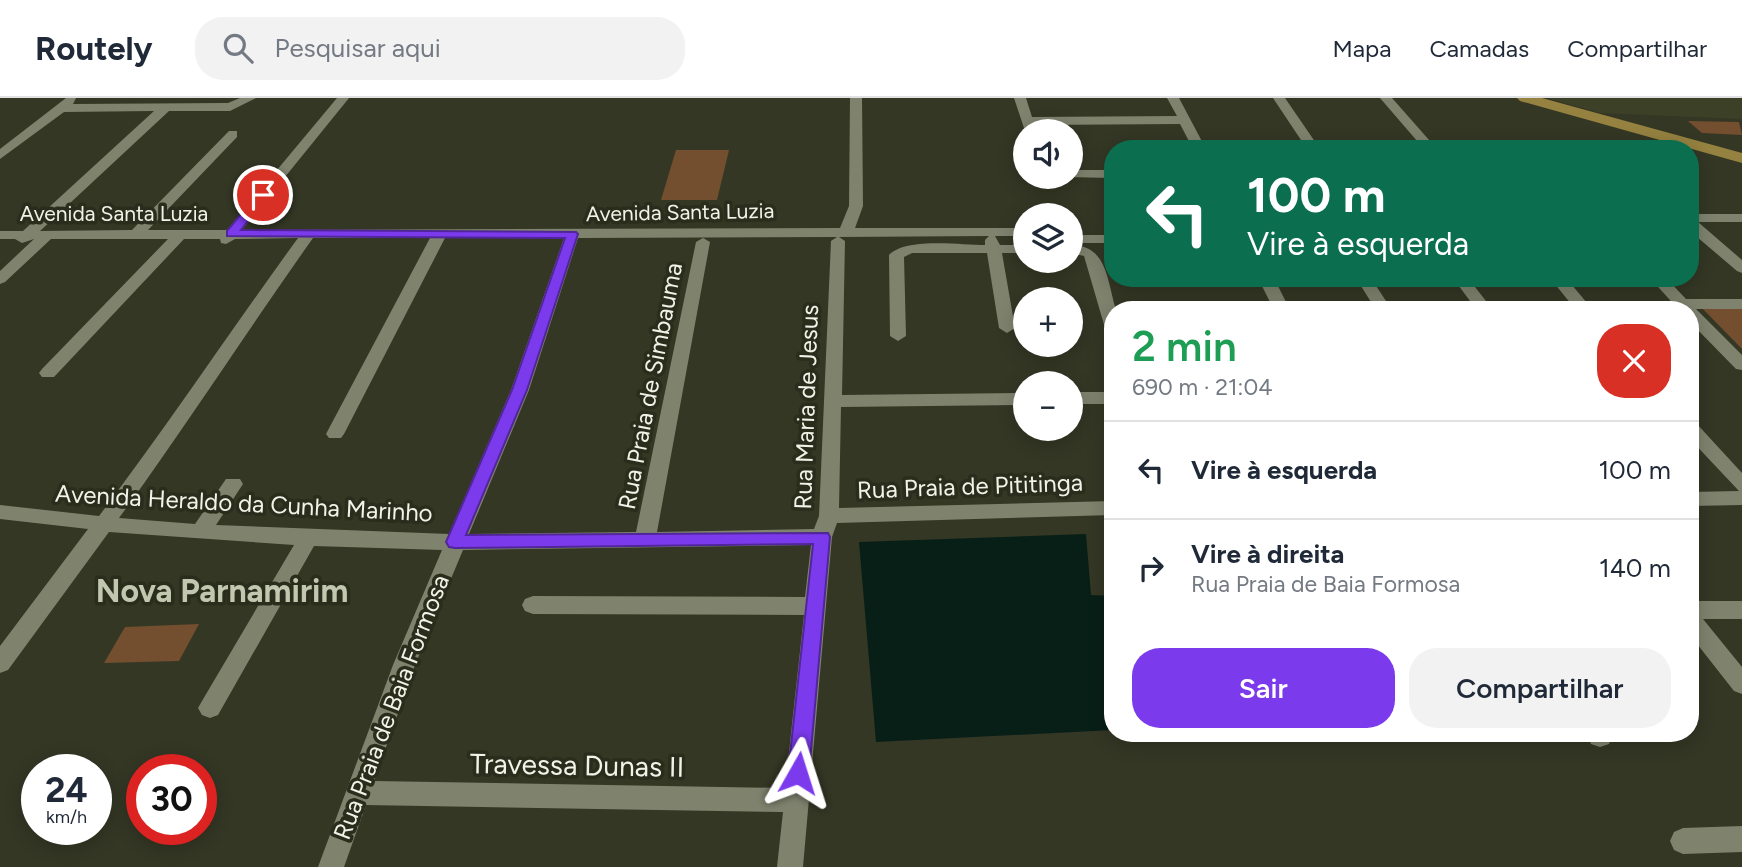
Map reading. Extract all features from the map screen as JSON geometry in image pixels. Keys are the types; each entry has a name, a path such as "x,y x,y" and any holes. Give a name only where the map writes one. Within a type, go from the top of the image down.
{"main road":[{"path":"1508,98 1658,140"},
{"path":"1525,98 1677,140"},
{"path":"1699,146 1742,158"},
{"path":"1699,151 1742,163"}],"street":[{"path":"1,142 59,103 73,98"},
{"path":"0,155 59,103 230,107 250,98"},
{"path":"227,239 343,98"},
{"name":"Rua Maria de Jesus","path":"790,867 822,537 829,516 842,236 856,206 856,98"},
{"path":"1020,98 1026,119"},
{"path":"1173,98 1195,140"},
{"path":"1279,98 1308,140"},
{"path":"1386,98 1423,140"},
{"path":"0,279 33,238 166,107"},
{"path":"1083,124 1184,120"},
{"path":"142,237 233,134"},
{"path":"1083,174 1104,174"},
{"path":"1699,220 1742,218"},
{"path":"1699,228 1742,268"},
{"name":"Avenida Santa Luzia","path":"571,239 1013,232"},
{"path":"1083,232 1104,232"},
{"name":"Avenida Santa Luzia","path":"0,235 33,238 437,238 703,242 842,236 992,244 1013,241"},
{"name":"Avenida Santa Luzia","path":"0,242 33,238"},
{"path":"335,434 437,238"},
{"path":"48,373 178,239"},
{"path":"0,663 167,439 305,239"},
{"name":"Rua Praia de Baia Formosa","path":"331,867 404,665 520,390 571,239"},
{"path":"1083,239 1104,239"},
{"name":"Rua Praia de Simbauma","path":"645,539 703,242"},
{"path":"992,244 1007,328"},
{"path":"898,336 898,252 992,244 1013,246"},
{"path":"1083,250 1091,254 1105,301"},
{"path":"1467,287 1478,301"},
{"path":"1564,287 1577,301"},
{"path":"1666,287 1680,301"},
{"path":"1699,307 1742,303"},
{"path":"1699,320 1742,365"},
{"path":"1699,330 1709,330"},
{"path":"1083,398 1104,398"},
{"path":"834,401 1013,399"},
{"path":"1699,438 1742,485"},
{"path":"201,531 233,484"},
{"path":"1699,499 1742,498"},
{"name":"Rua Praia de Pititinga","path":"829,516 1104,508"},
{"name":"Avenida Heraldo da Cunha Marinho","path":"0,512 103,525 455,542 822,537"},
{"path":"210,708 309,537"},
{"path":"533,605 815,606"},
{"path":"1699,610 1742,610"},
{"path":"1699,629 1742,684"},
{"name":"Travessa Dunas II","path":"358,793 796,800"},
{"path":"1684,841 1742,839"}],"shaded area":[{"path":"1547,98 1742,98 1742,119 1600,113"},
{"path":"1688,121 1739,122 1742,135 1702,133"},
{"path":"676,150 729,150 717,200 661,200"},
{"path":"1699,305 1742,306 1742,349"},
{"path":"1086,534 1091,595 1104,596 1104,730 876,742 859,542"},
{"path":"199,624 179,661 104,663 125,627"}],"district":[{"name":"Nova Parnamirim","path":"222,591"}],"route":[{"path":"263,195 231,233 572,234 520,390 455,542 822,537 798,773"}]}
